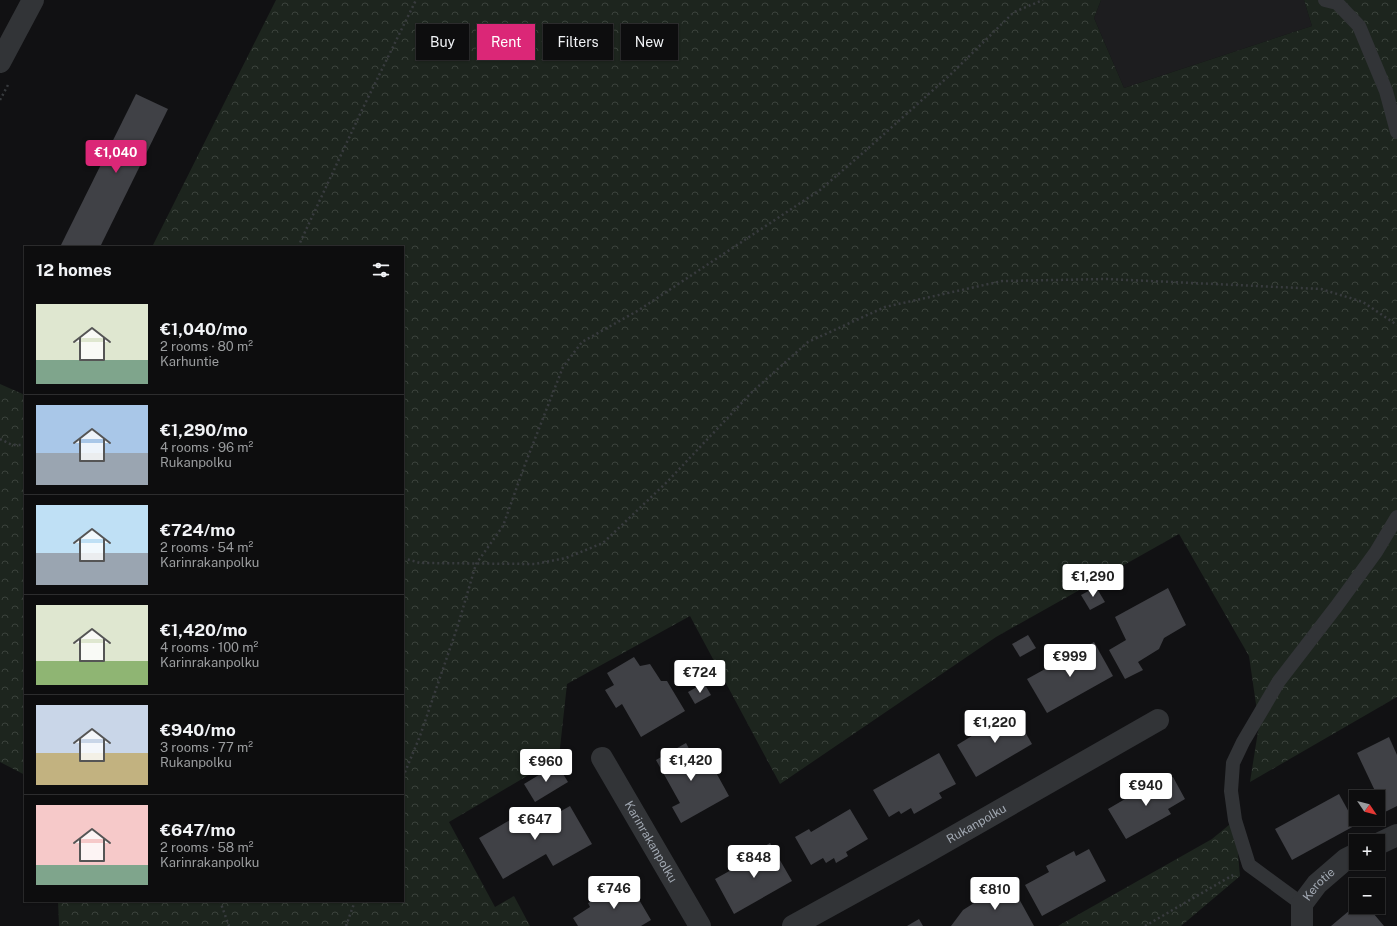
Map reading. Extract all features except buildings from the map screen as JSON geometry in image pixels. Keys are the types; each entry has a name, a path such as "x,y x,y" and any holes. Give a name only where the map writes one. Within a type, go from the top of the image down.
{"street":[{"path":"0,62 33,0"},
{"name":"Rukanpolku","path":"793,926 920,856 1158,720"},
{"name":"Karinrakanpolku","path":"602,758 700,926"},
{"path":"1385,841 1397,835"},
{"name":"Kerotie","path":"1302,926 1302,904 1317,884 1349,858"}],"lane":[{"path":"1325,0 1336,3 1359,26 1386,91 1397,132"},
{"path":"1302,904 1249,866 1235,820 1231,791 1233,763 1243,742 1279,681 1367,564 1397,517"}],"path":[{"path":"298,246 361,112 416,0"},
{"path":"404,776 420,736 458,625 476,564 503,526 524,466 563,367 582,342 639,310 820,190 950,75 1014,12 1043,0"},
{"path":"404,558 420,563 535,564 566,558 603,543 667,482 752,392 808,342 885,307 1002,281 1107,279 1321,289 1363,302 1397,324"},
{"path":"0,439 12,445 24,446"},
{"path":"1145,926 1249,866"},
{"path":"220,902 229,926"},
{"path":"346,926 355,902"}],"shaded area":[{"path":"1101,0 1304,0 1312,26 1124,88 1094,18"}],"green space":[{"path":"276,0 1101,0 1094,18 1124,88 1312,26 1304,0 1397,0 1397,697 1250,782 1259,725 1249,656 1179,534 996,637 780,784 690,616 567,684 559,757 449,822 495,907 514,896 530,926 59,926 58,902 404,902 404,246 153,246"},
{"path":"0,384 24,395 24,774 0,762"},
{"path":"1235,820 1240,876 1181,926 1058,926 1212,839"}]}
